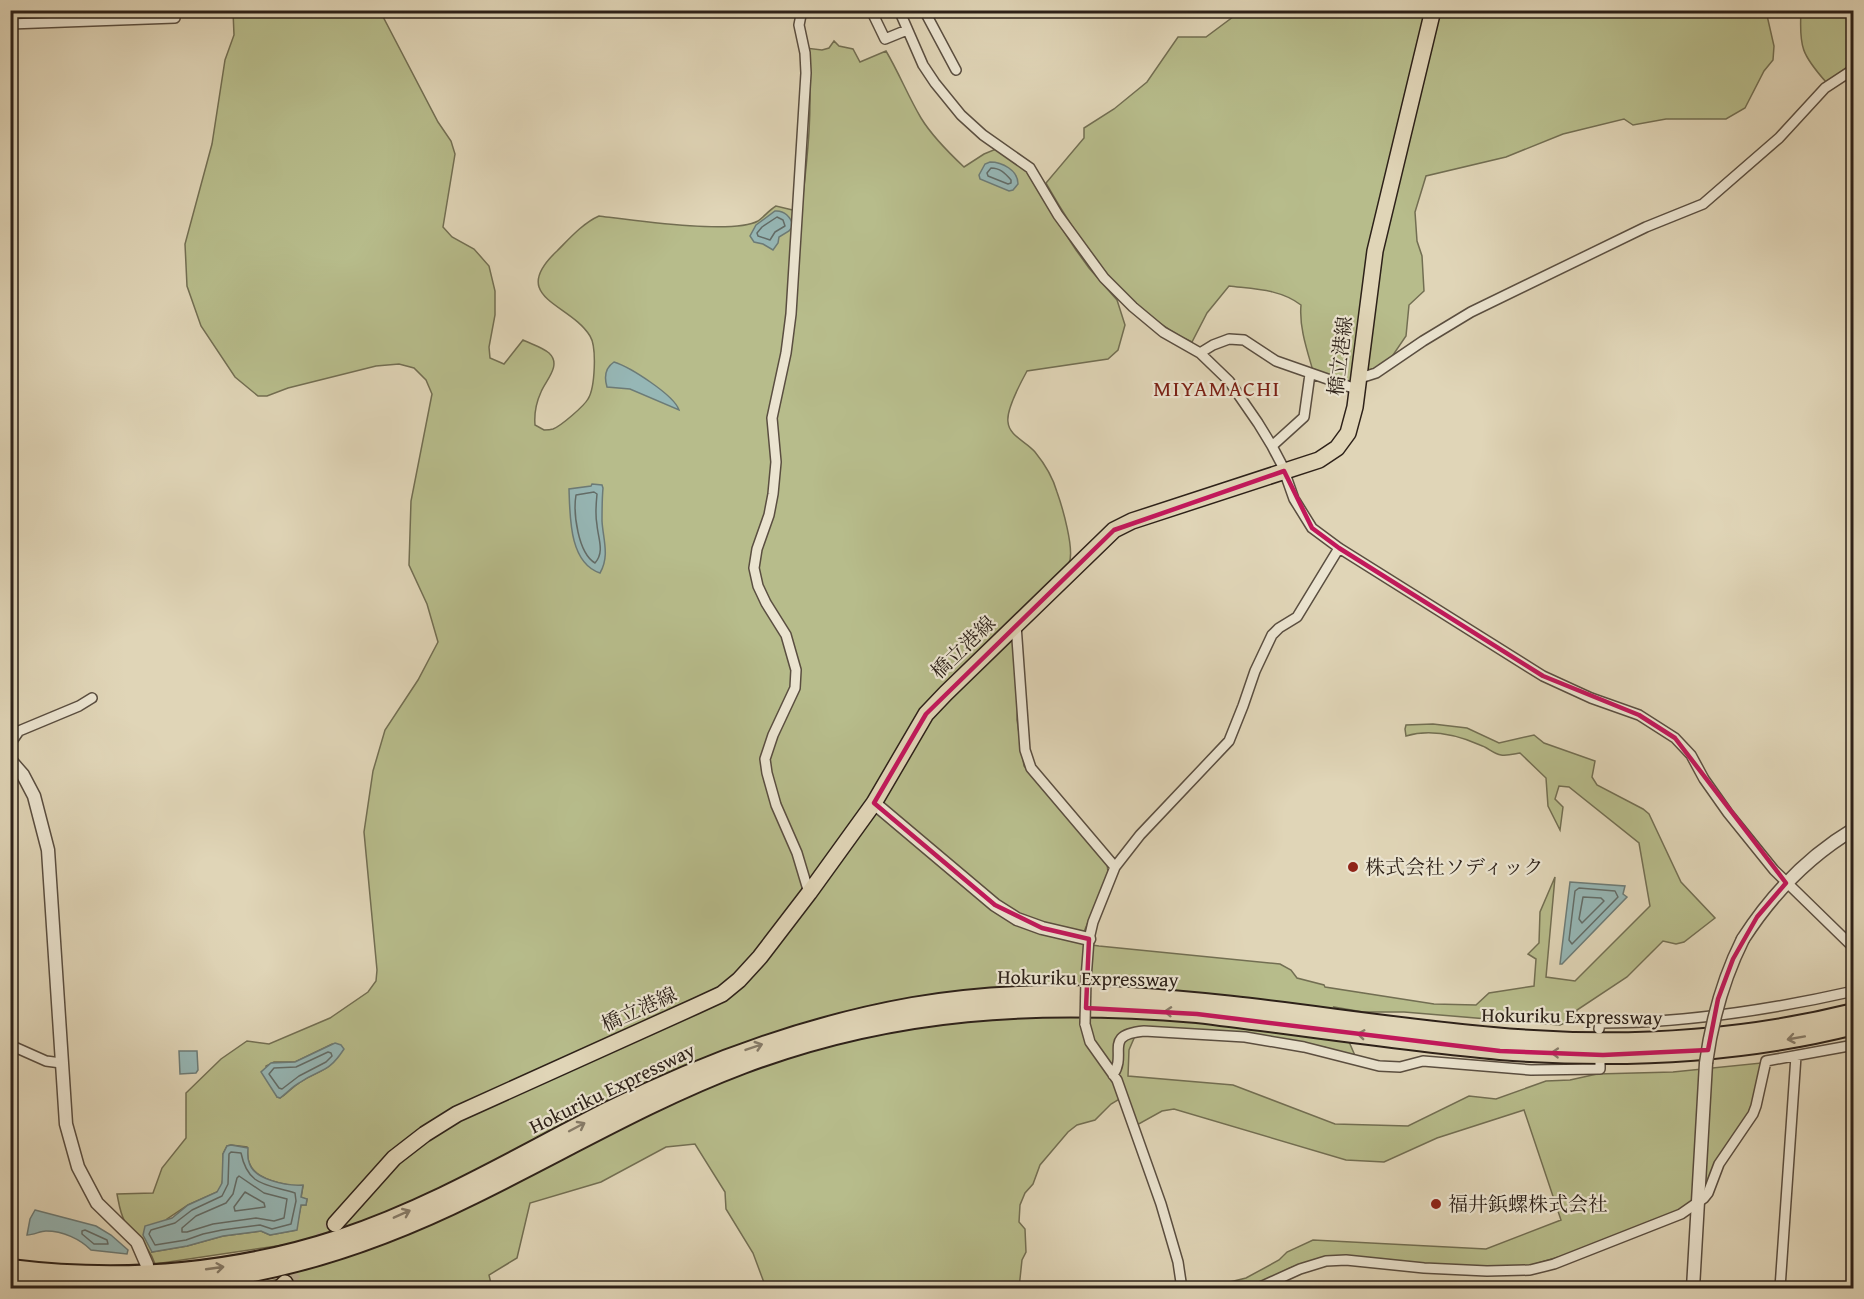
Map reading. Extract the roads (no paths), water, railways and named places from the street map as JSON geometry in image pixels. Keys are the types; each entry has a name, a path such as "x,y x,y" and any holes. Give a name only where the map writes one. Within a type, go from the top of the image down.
{"highway":[{"name":"Hokuriku Expressway","path":"10,1268 70,1274 157,1274 236,1265 310,1248 367,1228 433,1200 607,1111 694,1070 739,1052 781,1038 873,1014 961,999 1059,994 1151,997 1254,1007 1498,1037 1603,1041 1700,1038 1854,1012"},
{"name":"Hokuriku Expressway","path":"10,1282 72,1288 159,1287 240,1278 314,1260 352,1248 436,1213 640,1110 744,1065 789,1049 877,1026 968,1012 1058,1007 1148,1010 1500,1051 1603,1054 1700,1051 1798,1038 1854,1026"}],"main road":[{"name":"橋立港線","path":"335,1224 394,1158 425,1134 457,1114 722,994 739,980 760,957 809,893 874,803 926,714 1114,530 1132,521 1319,460 1337,448 1348,433 1355,407 1375,251 1433,10"}],"street":[{"path":"802,10 799,25 805,53 806,73 791,314 786,353 772,418 776,462 773,494 767,521 756,549 754,568 758,586 766,603 786,635 796,670 795,688 773,735 765,759 776,805 797,853 809,893"},
{"path":"871,10 887,44 907,30"},
{"path":"899,10 923,65 950,101 962,116 983,135 1030,168 1058,215 1104,278 1133,307 1163,332 1200,353 1212,363 1238,392 1272,447 1294,499 1312,528 1340,548 1544,676 1591,698 1639,715 1675,738 1691,755 1704,779 1728,813 1786,882 1854,948"},
{"path":"924,10 956,70"},
{"path":"10,24 175,18"},
{"path":"1200,353 1221,342 1236,338 1253,344 1276,361 1310,374 1357,384 1423,340 1471,312 1647,227 1703,204 1779,138 1825,88 1854,69"},
{"path":"1272,447 1304,417 1310,374"},
{"path":"1179,1288 1181,1281 1178,1262 1161,1204 1121,1091 1090,1042 1085,1024 1089,939 1093,922 1115,867 1140,835 1229,741 1255,670 1272,635 1297,617 1340,548"},
{"path":"1016,625 1024,740 1031,768 1115,867"},
{"path":"10,744 19,731 79,706 92,698"},
{"path":"10,760 23,775 34,796 48,850 66,1124 78,1167 97,1203 137,1242 147,1265"},
{"path":"874,803 995,905 1017,919 1042,928 1089,939"},
{"path":"1693,1288 1706,1064 1712,1020 1718,999 1743,939 1764,908 1786,882 1820,852 1854,829"},
{"path":"1599,1029 1600,1023 1724,1016 1786,1006 1854,991"},
{"path":"1113,1075 1122,1036 1131,1032 1144,1031 1245,1037 1304,1047 1379,1066 1400,1068 1423,1061 1531,1070 1588,1070 1600,1069 1600,1063"},
{"path":"10,1045 46,1061 61,1063"},
{"path":"1258,1288 1300,1269 1326,1261 1346,1260 1449,1270 1530,1270 1554,1264 1681,1214 1708,1193 1719,1164 1756,1106 1766,1061 1854,1045"},
{"path":"1780,1288 1796,1056"}],"water":[{"path":"990,162 1004,165 1012,171 1018,184 1013,190 1009,191 980,179 979,175 985,164"},
{"path":"775,211 787,215 793,226 779,237 773,250 754,242 750,236 756,225"},
{"path":"614,362 651,382 669,397 679,410 630,389 607,387 606,373"},
{"path":"592,484 602,485 603,488 602,521 605,560 600,573 590,568 582,559 571,525 569,489"},
{"path":"1570,882 1625,886 1623,894 1627,897 1560,964"},
{"path":"335,1043 344,1049 333,1063 306,1078 280,1098 277,1097 261,1072 271,1063 295,1062"},
{"path":"179,1051 197,1051 198,1070 196,1073 180,1074"},
{"path":"227,1146 248,1148 248,1159 252,1168 264,1177 280,1183 303,1185 301,1197 307,1199 306,1205 301,1205 297,1230 270,1235 261,1231 223,1236 187,1246 152,1252 143,1235 145,1226 172,1218 188,1205 217,1192 222,1183 223,1154"},
{"path":"35,1210 96,1226 128,1250 127,1254 91,1250 82,1242 59,1232 44,1231 27,1235 30,1219"}],"waterway":[{"path":"28,19 151,10"}],"tunnel":[{"path":"285,1283 335,1224"}],"place":[{"name":"株式会社ソディック","path":"1353,867"},
{"name":"福井鋲螺株式会社","path":"1436,1204"}],"district":[{"name":"MIYAMACHI","path":"1217,388"}]}
